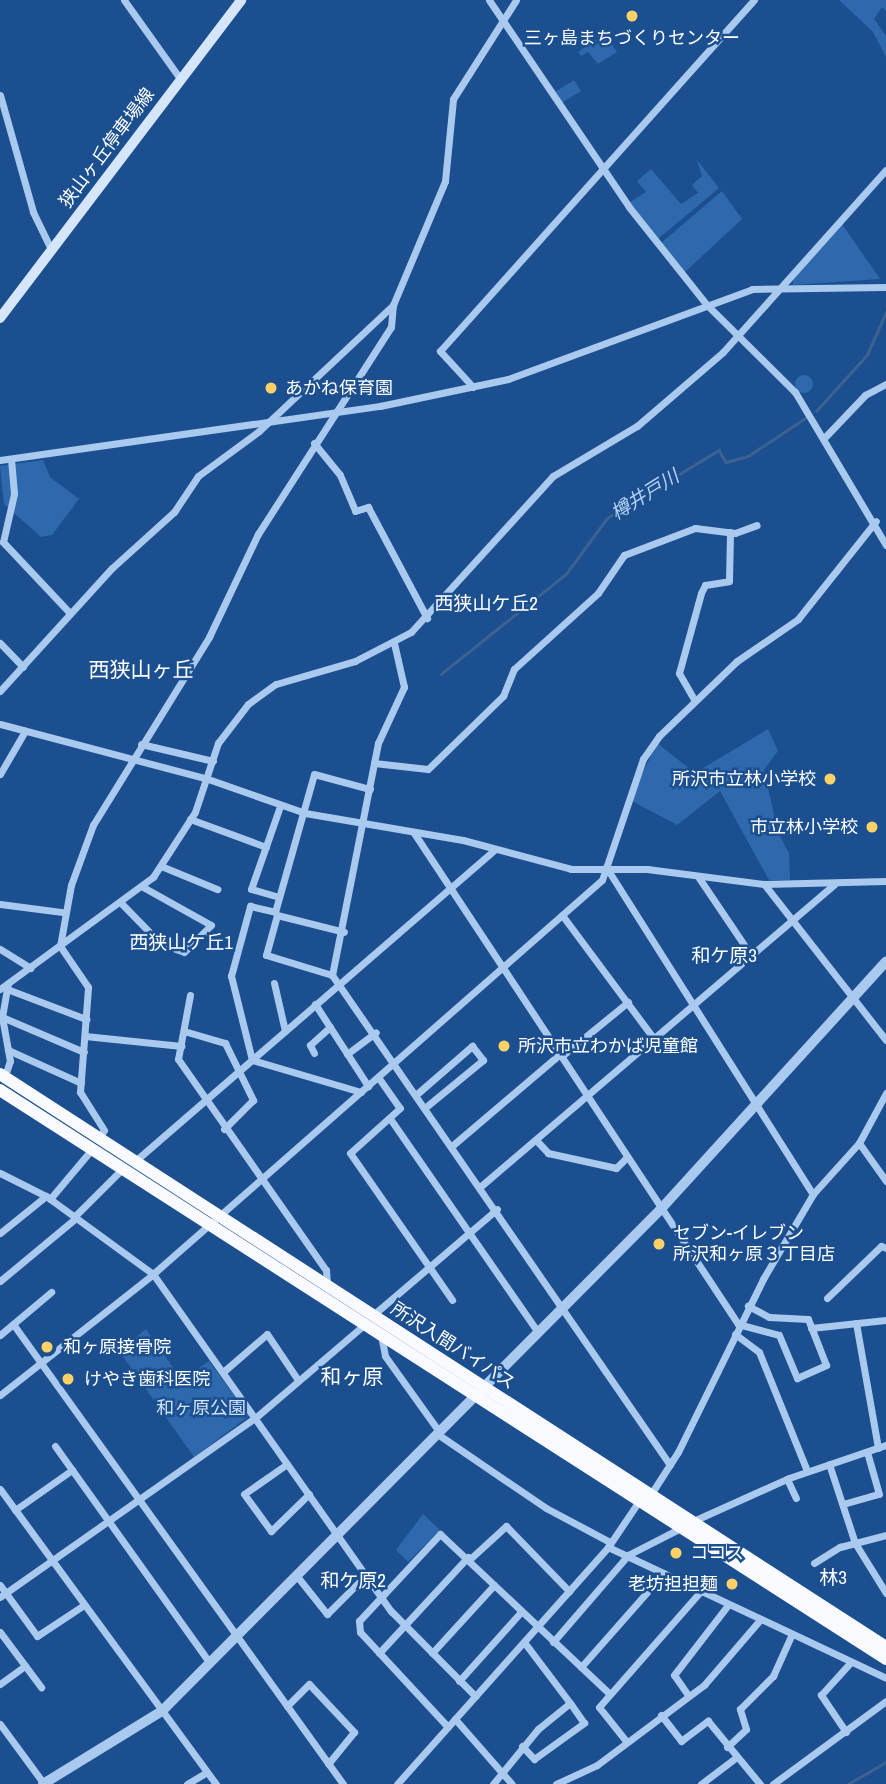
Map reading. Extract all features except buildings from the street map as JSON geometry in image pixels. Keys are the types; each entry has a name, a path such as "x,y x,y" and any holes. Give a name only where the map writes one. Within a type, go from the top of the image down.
{"highway":[{"name":"所沢入間バイパス","path":"1,1083 99,1138 220,1215 327,1285 369,1320 382,1335 651,1494 686,1525"},
{"name":"所沢入間バイパス","path":"1,1083 122,1169 369,1320 479,1391 639,1501 686,1525 884,1654"}],"main road":[{"name":"狭山ヶ丘停車場線","path":"0,318 241,0"}],"street":[{"path":"124,0 181,79"},
{"path":"489,0 600,169 707,305 795,392 826,436 876,521 886,545"},
{"path":"99,1138 104,1130 81,1083 88,987 60,946 62,912 93,825 209,637 258,534 332,413 391,327 393,305 445,181 453,99 516,0"},
{"path":"473,387 440,351 754,0"},
{"path":"0,94 33,212 51,249"},
{"path":"1,1083 8,1050 2,1017 5,987 122,904 143,887 161,866 191,819 231,723 263,692 394,642 426,618 553,476 647,418 783,288 821,236 886,170"},
{"path":"0,460 273,418 332,413 473,387 564,364 752,289 886,287"},
{"path":"0,691 155,524 174,512 198,476 273,418 393,305"},
{"path":"826,436 865,395 886,384"},
{"path":"314,443 340,475 355,511 368,507 426,618"},
{"path":"11,459 14,494 3,542 70,613"},
{"path":"0,1395 42,1366 153,1274 602,880 643,759 695,701 737,661 798,619 876,521"},
{"path":"374,763 428,769 457,734 503,696 514,669 598,593 624,555 695,528 730,532 757,525"},
{"path":"695,701 678,673 705,585 729,581 730,532"},
{"path":"332,975 344,932 374,763 404,687 394,642"},
{"path":"0,643 23,667"},
{"path":"0,724 208,779 305,813 361,827 414,833 571,869 606,867 764,884 886,881"},
{"path":"0,774 25,731"},
{"path":"141,744 213,761"},
{"path":"252,1060 230,975 250,906 275,912 314,774 370,789"},
{"path":"279,897 251,889 280,806"},
{"path":"191,819 266,847"},
{"path":"414,833 589,1095 660,1210 738,1324 779,1335 797,1378 826,1365 808,1319 769,1317 748,1306"},
{"path":"134,1162 494,850"},
{"path":"161,866 217,890"},
{"path":"606,867 758,1101 813,1194"},
{"path":"699,878 751,955"},
{"path":"764,884 886,1040"},
{"path":"481,1186 835,884"},
{"path":"122,904 161,944 184,952 211,925 143,887"},
{"path":"0,904 62,912"},
{"path":"344,932 277,915 266,955 332,975 340,982 670,1465"},
{"path":"562,915 654,1039"},
{"path":"0,949 32,968"},
{"path":"0,1724 44,1784 162,1711 660,1210 886,962"},
{"path":"274,983 285,1031"},
{"path":"5,987 86,1019"},
{"path":"190,995 178,1059 224,1129 326,1270 327,1285"},
{"path":"453,1144 628,1002"},
{"path":"315,1004 368,1086"},
{"path":"2,1017 84,1052"},
{"path":"314,1053 310,1045 330,1027"},
{"path":"184,1031 225,1044 236,1074 253,1100 224,1129"},
{"path":"347,1054 376,1032"},
{"path":"85,1036 181,1046"},
{"path":"418,1093 472,1046 484,1060 427,1106"},
{"path":"8,1050 81,1083"},
{"path":"252,1060 361,1092"},
{"path":"379,1077 400,1108 391,1120 350,1153 452,1300"},
{"path":"651,1494 670,1465 738,1324 813,1194 859,1143 886,1093"},
{"path":"391,1120 537,1331"},
{"path":"536,1140 548,1153 616,1168 627,1157"},
{"path":"859,1143 886,1181"},
{"path":"0,1233 48,1197 92,1149"},
{"path":"0,1281 75,1218 122,1169"},
{"path":"0,1173 48,1197 153,1274 381,1597 475,1696"},
{"path":"3,1595 255,1418 497,1209"},
{"path":"828,1298 880,1246 886,1248"},
{"path":"0,1335 51,1292"},
{"path":"811,1328 886,1320"},
{"path":"856,1323 878,1448"},
{"path":"13,1324 343,1784"},
{"path":"223,1372 267,1334 298,1380"},
{"path":"735,1334 759,1352 807,1471"},
{"path":"382,1335 385,1356 437,1432 546,1508 609,1545 700,1592 850,1664 886,1678"},
{"path":"553,1642 628,1555 787,1479 886,1445"},
{"path":"55,1446 210,1663"},
{"path":"842,1504 879,1494 867,1452"},
{"path":"287,1464 244,1494 271,1531 309,1494"},
{"path":"830,1464 855,1543 886,1593"},
{"path":"15,1510 72,1470"},
{"path":"787,1479 796,1498"},
{"path":"0,1489 216,1784"},
{"path":"397,1784 609,1545 639,1501"},
{"path":"379,1653 469,1558 506,1527 569,1591"},
{"path":"448,1727 359,1632 359,1621 440,1534 469,1558 536,1627 608,1693"},
{"path":"814,1563 855,1543 886,1535"},
{"path":"581,1667 664,1573"},
{"path":"296,1575 327,1614 366,1575"},
{"path":"432,1653 494,1585"},
{"path":"0,1586 3,1595 37,1636 84,1605"},
{"path":"626,1741 599,1707 608,1693 700,1592"},
{"path":"688,1695 674,1675 728,1605"},
{"path":"459,1681 521,1612"},
{"path":"556,1784 597,1765 715,1675 760,1620"},
{"path":"0,1632 3,1643 41,1687"},
{"path":"727,1747 747,1729 740,1709 773,1676 791,1636"},
{"path":"523,1746 534,1759 584,1723 524,1642"},
{"path":"869,1670 884,1654"},
{"path":"846,1732 821,1695 850,1664"},
{"path":"0,1684 25,1666"},
{"path":"287,1706 309,1684 354,1732 328,1763"},
{"path":"773,1784 886,1701"},
{"path":"493,1784 498,1771 570,1703"},
{"path":"661,1715 681,1741 708,1721 734,1759 760,1784"},
{"path":"455,1719 512,1784"},
{"path":"701,1784 734,1759"},
{"path":"187,1784 207,1772"}],"green space":[{"path":"839,0 886,0 886,11 882,7 874,19 886,36 886,57 873,32"},
{"path":"605,34 617,52 598,64 588,52 581,56 578,52"},
{"path":"574,80 581,91 562,103 555,92"},
{"path":"697,160 719,188 658,239 630,202 646,192 637,181 651,169 681,204 698,193 692,185 702,176"},
{"path":"722,191 742,219 684,273 661,243"},
{"path":"840,221 880,279 793,285 793,279"},
{"path":"804,375 810,378 813,384 810,390 804,393 798,390 795,384 798,378"},
{"path":"43,460 50,477 79,499 52,535 41,537 4,504 0,466"},
{"path":"768,729 778,751 764,770 778,833 789,853 790,880 769,880 720,791 677,825 630,800 657,743 695,773"},
{"name":"和ヶ原公園","path":"146,1329 182,1380 209,1361 249,1416 194,1457 119,1351"},
{"path":"423,1514 440,1530 408,1562 396,1550"}],"waterway":[{"name":"樽井戸川","path":"816,411 867,355 886,312"},
{"name":"樽井戸川","path":"441,674 566,574 607,518 719,450 726,462 748,456 807,417"},
{"path":"848,1784 886,1762"}],"place":[{"name":"三ヶ島まちづくりセンター","path":"632,16"},
{"name":"あかね保育園","path":"271,388"},
{"name":"所沢市立林小学校","path":"830,779"},
{"name":"市立林小学校","path":"872,827"},
{"name":"所沢市立わかば児童館","path":"504,1046"},
{"name":"セブン-イレブン 所沢和ヶ原３丁目店","path":"659,1244"},
{"name":"和ヶ原接骨院","path":"47,1347"},
{"name":"けやき歯科医院","path":"68,1379"},
{"name":"ココス","path":"676,1553"},
{"name":"老坊担担麺","path":"732,1584"}],"district":[{"name":"西狭山ケ丘2","path":"486,604"},
{"name":"西狭山ヶ丘","path":"141,670"},
{"name":"西狭山ケ丘1","path":"181,943"},
{"name":"和ケ原3","path":"724,956"},
{"name":"和ヶ原","path":"352,1377"},
{"name":"林3","path":"833,1578"},
{"name":"和ケ原2","path":"353,1581"}]}
